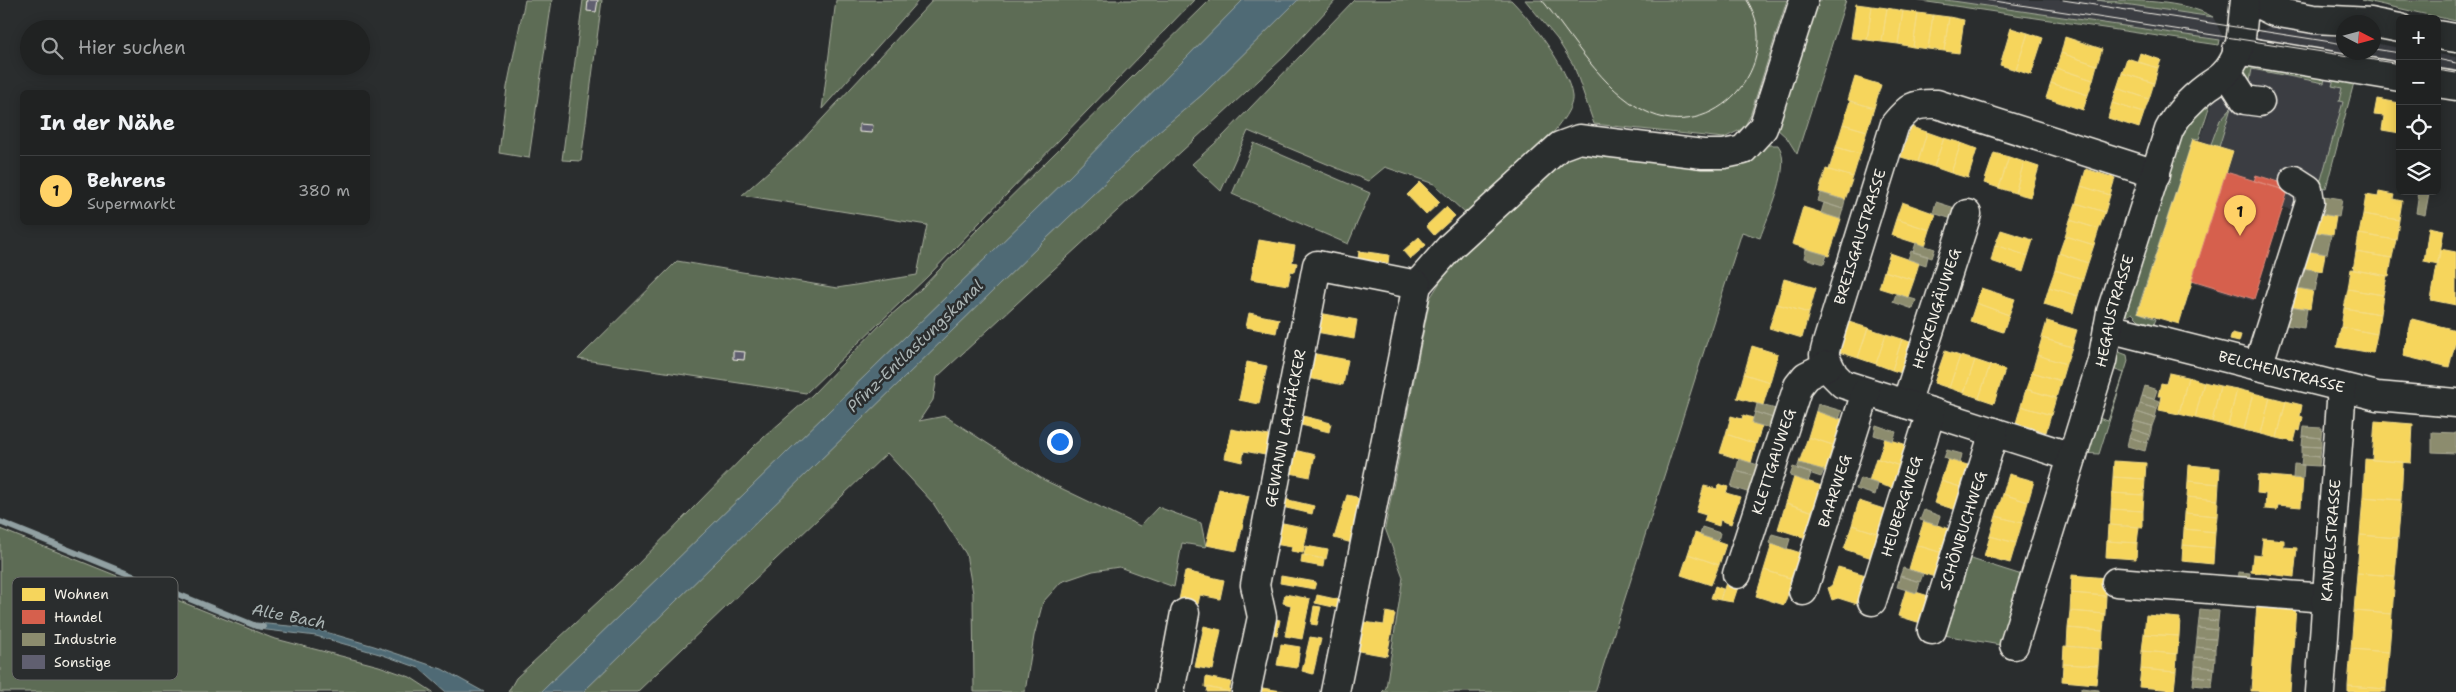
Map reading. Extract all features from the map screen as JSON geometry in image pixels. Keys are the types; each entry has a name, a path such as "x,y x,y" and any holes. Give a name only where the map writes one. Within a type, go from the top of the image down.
{"street":[{"path":"1336,692 1417,285 1475,224 1560,146 1579,139 1703,154 1724,154 1743,150 1763,128 1804,0"},
{"path":"2244,0 2232,62 2245,100 2260,102"},
{"path":"2250,0 2274,12 2336,21"},
{"path":"2311,0 2354,15"},
{"path":"2441,36 2456,38"},
{"path":"2232,62 2396,77"},
{"name":"HEGAUSTRASSE","path":"2014,645 2102,361 2108,328 2169,130 2184,107 2232,62"},
{"path":"2441,84 2456,86"},
{"name":"BREISGAUSTRASSE","path":"1828,365 1824,355 1830,334 1895,124 1907,109 1921,103 1937,104 2156,174"},
{"path":"2258,366 2310,202 2308,189 2294,180"},
{"name":"HECKENGÄUWEG","path":"1919,408 1967,214"},
{"name":"GEWANN LACHÄCKER","path":"1246,692 1262,616 1255,585 1317,265 1417,285"},
{"name":"BELCHENSTRASSE","path":"2108,328 2377,396 2456,403"},
{"path":"1828,365 1843,384 2072,457"},
{"name":"KLETTGAUWEG","path":"1737,574 1798,386 1806,376 1828,365"},
{"name":"KANDELSTRASSE","path":"2320,692 2342,388"},
{"name":"BAARWEG","path":"1803,591 1866,392"},
{"name":"HEUBERGWEG","path":"1872,601 1919,408"},
{"name":"SCHÖNBUCHWEG","path":"1932,630 1994,432"},
{"path":"2116,582 2327,598"},
{"path":"1170,692 1185,613"}],"shaded area":[{"path":"1946,0 2097,0 2213,17 2225,41"},
{"path":"2270,26 2336,37 2336,58 2253,40 2260,32"},
{"path":"2381,44 2396,47 2396,70 2348,60 2381,60"},
{"path":"2441,55 2456,57 2456,80 2441,78"},
{"path":"2246,56 2356,75 2325,189 2306,183 2297,211 2283,207 2253,301 2192,282 2234,151 2200,140 2216,92"}],"green space":[{"path":"525,0 552,0 529,158 499,153 507,87"},
{"path":"583,0 602,0 581,161 562,160"},
{"path":"836,0 919,0 822,109"},
{"path":"933,0 1194,0 928,276 806,393 578,359 677,261 837,288 917,275 927,225 742,195 797,146"},
{"path":"1210,0 1243,0 1070,176 541,692 508,692 516,678 629,573 755,445 812,395 882,323 921,289 976,231"},
{"path":"1298,0 1336,0 1285,56 937,377 933,400 919,421 945,416 1044,480 1140,526 1158,507 1201,523 1206,547 1182,543 1174,587 1119,567 1093,571 1061,582 1043,602 1034,636 1025,692 974,692 973,593 966,554 933,503 887,453 637,692 583,692 1045,240 1158,132 1203,94"},
{"path":"1354,0 1511,0 1548,45 1564,72 1572,96 1569,108 1560,124 1529,158 1466,214 1434,184 1385,167 1368,181 1248,131 1221,191 1192,164 1223,136"},
{"path":"1525,0 1787,0 1750,116 1744,128 1724,138 1594,124 1574,66 1557,39"},
{"path":"1814,0 1846,0 1797,154 1787,138 1776,128"},
{"path":"1914,0 1946,0 2220,40 2219,45"},
{"path":"2097,0 2173,4 2201,11 2213,17"},
{"path":"2361,0 2456,0 2456,21 2441,18 2441,15 2429,15"},
{"path":"2247,57 2327,71 2324,83 2252,69 2249,85 2242,78"},
{"path":"2336,72 2356,75 2326,188 2306,182 2307,176 2321,180 2343,102 2339,101 2342,88 2332,86"},
{"path":"2214,92 2199,139 2193,138 2137,312 2156,319 2154,324 2139,320 2132,313 2127,316 2123,311 2176,130"},
{"path":"2231,108 2219,147 2211,144 2220,120"},
{"path":"1254,143 1370,193 1348,244 1232,194"},
{"path":"1767,145 1778,145 1782,154 1783,165 1778,190 1760,238 1742,232 1595,692 1382,692 1386,688 1403,577 1385,528 1430,298 1458,254 1563,157 1585,150 1757,151"},
{"path":"2119,352 2127,355 2128,361 2099,454 2082,453 2095,417 2108,421 2124,373 2110,368 2116,354"},
{"path":"0,529 120,577 12,577 12,680 178,680 178,600 272,638 379,666 410,677 433,692 0,692"},
{"path":"1962,556 2022,575 2000,645 1938,634"}],"water":[{"name":"Pfinz-Entlastungskanal","path":"1243,0 1298,0 1203,94 1158,132 1045,240 583,692 541,692 1070,176"},
{"path":"256,623 312,628 374,646 442,669 484,692 446,692 419,668 383,655 316,636 259,629"}],"building: Wohnen":[{"path":"1856,4 1872,6 1867,40 1851,38"},
{"path":"1872,6 1887,8 1882,42 1867,40"},
{"path":"1887,8 1903,11 1898,44 1882,42"},
{"path":"1903,11 1918,13 1913,47 1898,44"},
{"path":"1918,13 1933,15 1928,49 1913,47"},
{"path":"1933,15 1949,17 1944,51 1928,49"},
{"path":"1949,17 1964,20 1959,53 1944,51"},
{"path":"2011,28 2028,33 2016,70 2000,65"},
{"path":"2028,33 2043,38 2031,75 2016,70"},
{"path":"2065,37 2102,49 2097,65 2061,53"},
{"path":"2061,53 2097,65 2093,80 2056,68"},
{"path":"2140,53 2161,60 2158,68 2137,62"},
{"path":"2127,58 2158,68 2154,83 2122,73"},
{"path":"2056,68 2093,80 2088,95 2051,83"},
{"path":"2122,73 2154,83 2149,99 2117,88"},
{"path":"1855,77 1881,85 1874,108 1848,100"},
{"path":"2051,83 2088,95 2083,110 2046,98"},
{"path":"2117,88 2149,99 2144,113 2112,103"},
{"path":"2377,99 2396,102 2396,132 2382,130 2384,116 2374,115"},
{"path":"1850,101 1874,108 1867,131 1843,124"},
{"path":"2112,103 2144,113 2139,128 2108,118"},
{"path":"1843,124 1867,131 1860,154 1836,147"},
{"path":"1911,127 1927,132 1918,162 1901,157"},
{"path":"1927,132 1944,138 1934,167 1918,162"},
{"path":"1944,138 1961,143 1951,173 1934,167"},
{"path":"2193,139 2233,151 2179,324 2138,312"},
{"path":"1961,143 1977,149 1968,178 1951,173"},
{"path":"1836,147 1860,154 1853,177 1829,170"},
{"path":"1994,153 2009,157 1999,188 1984,183"},
{"path":"2009,157 2024,162 2015,193 1999,188"},
{"path":"2024,162 2039,167 2030,197 2015,193"},
{"path":"1826,169 1853,177 1845,200 1819,192"},
{"path":"2086,169 2115,178 2110,195 2081,186"},
{"path":"1420,182 1440,202 1426,215 1407,195"},
{"path":"2081,186 2110,195 2105,212 2076,203"},
{"path":"2379,192 2394,195 2393,199 2402,201 2399,220 2363,214 2366,195 2378,197"},
{"path":"1902,202 1936,214 1930,230 1896,219"},
{"path":"2076,203 2105,212 2099,229 2070,220"},
{"path":"1446,207 1455,216 1434,235 1426,226"},
{"path":"1803,207 1841,219 1829,256 1792,244"},
{"path":"2318,213 2336,217 2333,235 2315,232"},
{"path":"2363,214 2399,220 2396,240 2359,234"},
{"path":"1896,219 1930,230 1925,246 1891,235"},
{"path":"2070,220 2099,229 2094,245 2065,236"},
{"path":"2429,227 2444,230 2438,264 2424,261"},
{"path":"2001,230 2033,240 2028,256 1995,245"},
{"path":"2359,234 2396,240 2392,258 2356,252"},
{"path":"2065,236 2094,245 2088,263 2059,253"},
{"path":"1419,237 1426,245 1410,259 1403,251"},
{"path":"1259,240 1295,246 1292,262 1297,263 1295,272 1291,271 1288,285 1251,279"},
{"path":"1995,245 2028,256 2023,272 1991,261"},
{"path":"2440,249 2456,252 2456,305 2431,300"},
{"path":"1359,251 1389,255 1388,263 1358,259"},
{"path":"2306,251 2325,254 2322,271 2303,268"},
{"path":"2356,252 2392,258 2389,276 2353,270"},
{"path":"1890,253 1919,263 1914,280 1884,271"},
{"path":"2059,253 2088,263 2083,279 2055,270"},
{"path":"2351,269 2387,276 2383,295 2348,289"},
{"path":"2055,270 2083,279 2078,296 2049,287"},
{"path":"1884,271 1914,280 1908,297 1879,288"},
{"path":"1784,279 1816,288 1809,313 1777,304"},
{"path":"2049,287 2078,296 2073,313 2044,304"},
{"path":"2295,287 2313,290 2310,309 2291,306"},
{"path":"1981,288 2015,299 2009,315 1976,303"},
{"path":"2348,289 2383,295 2380,314 2344,308"},
{"path":"1976,303 2009,315 2003,332 1970,321"},
{"path":"1777,304 1809,313 1802,338 1769,328"},
{"path":"2344,308 2380,314 2377,334 2341,327"},
{"path":"1249,313 1279,319 1276,333 1246,327"},
{"path":"1319,313 1357,320 1354,339 1316,332"},
{"path":"2412,319 2456,330 2456,340 2449,367 2403,356"},
{"path":"2047,321 2077,330 2072,347 2042,338"},
{"path":"1849,322 1868,328 1858,358 1839,352"},
{"path":"2341,327 2377,334 2373,353 2337,347"},
{"path":"1868,328 1886,334 1876,364 1858,358"},
{"path":"2232,333 2241,335 2239,342 2230,340"},
{"path":"1886,334 1902,339 1892,370 1876,364"},
{"path":"2042,338 2072,347 2066,364 2037,355"},
{"path":"1902,339 1918,345 1908,375 1892,370"},
{"path":"1752,346 1778,354 1770,382 1744,374"},
{"path":"1945,351 1960,356 1949,388 1934,383"},
{"path":"1311,353 1348,360 1343,385 1307,378"},
{"path":"2037,355 2066,364 2061,381 2032,372"},
{"path":"1960,356 1975,360 1964,393 1949,388"},
{"path":"1975,360 1990,365 1979,398 1964,393"},
{"path":"1247,362 1267,366 1259,404 1239,400"},
{"path":"1990,365 2005,370 1994,403 1979,398"},
{"path":"2032,372 2061,381 2056,398 2026,389"},
{"path":"2169,373 2188,377 2179,414 2159,410 2162,396 2158,396 2161,383 2166,384"},
{"path":"1744,374 1770,382 1763,405 1737,398"},
{"path":"2188,377 2204,382 2195,418 2179,414"},
{"path":"2204,382 2220,386 2212,422 2195,418"},
{"path":"2220,386 2237,389 2228,426 2212,422"},
{"path":"2026,389 2056,398 2051,415 2021,406"},
{"path":"2237,389 2253,393 2244,430 2228,426"},
{"path":"2253,393 2270,397 2261,434 2244,430"},
{"path":"2270,397 2286,401 2277,438 2261,434"},
{"path":"2286,401 2302,405 2300,416 2303,417 2300,431 2297,430 2294,442 2277,438"},
{"path":"2021,406 2051,415 2046,432 2016,423"},
{"path":"1816,411 1844,420 1836,446 1808,437"},
{"path":"1299,415 1331,423 1329,432 1297,424"},
{"path":"1743,415 1753,418 1752,423 1762,426 1756,444 1726,434 1731,416 1742,419"},
{"path":"2375,421 2413,424 2411,463 2372,460"},
{"path":"1231,429 1269,436 1265,455 1244,451 1242,462 1225,458"},
{"path":"1726,434 1756,444 1751,463 1720,453"},
{"path":"1808,437 1836,446 1828,472 1799,463"},
{"path":"1885,438 1907,445 1900,466 1878,459"},
{"path":"1290,449 1315,455 1310,477 1285,472"},
{"path":"1876,458 1903,467 1895,489 1869,481"},
{"path":"1948,459 1974,467 1967,489 1941,481"},
{"path":"2365,459 2403,462 2401,500 2363,497"},
{"path":"2114,461 2146,463 2145,479 2113,477"},
{"path":"2189,465 2220,468 2219,484 2188,481"},
{"path":"2009,474 2034,481 2028,502 2003,494"},
{"path":"2258,475 2303,479 2301,507 2278,505 2277,510 2265,509 2266,494 2257,493"},
{"path":"1794,477 1822,486 1814,512 1786,503"},
{"path":"2113,477 2145,479 2144,495 2112,493"},
{"path":"1941,481 1967,489 1960,511 1934,503"},
{"path":"2188,481 2219,484 2218,500 2187,497"},
{"path":"1719,484 1728,487 1726,493 1740,497 1731,524 1720,520 1719,526 1704,521 1706,515 1696,512 1704,486 1717,489"},
{"path":"1219,489 1249,496 1237,551 1206,545"},
{"path":"2112,493 2144,495 2143,511 2111,509"},
{"path":"2003,494 2028,502 2022,523 1996,516"},
{"path":"1347,495 1356,497 1364,505 1352,543 1334,538"},
{"path":"2187,497 2218,500 2217,516 2185,513"},
{"path":"2363,497 2401,500 2398,538 2360,535"},
{"path":"1280,498 1314,506 1312,514 1278,506"},
{"path":"1859,501 1887,510 1880,534 1852,525"},
{"path":"1786,503 1814,512 1806,538 1778,529"},
{"path":"2111,509 2143,511 2143,527 2110,525"},
{"path":"2185,513 2217,516 2215,532 2184,529"},
{"path":"1996,516 2022,523 2016,543 1990,536"},
{"path":"1924,521 1953,530 1946,554 1916,545"},
{"path":"1278,522 1308,528 1303,553 1291,551 1292,547 1274,544"},
{"path":"1852,525 1880,534 1872,558 1844,549"},
{"path":"2108,525 2139,527 2137,543 2107,541"},
{"path":"2184,529 2215,532 2214,548 2183,545"},
{"path":"1695,533 1726,544 1719,565 1688,554"},
{"path":"2360,535 2398,538 2395,576 2357,573"},
{"path":"1990,536 2016,543 2010,563 1984,556"},
{"path":"2263,538 2284,540 2284,547 2297,548 2294,577 2251,572 2253,555 2261,556"},
{"path":"2107,541 2137,543 2136,559 2106,557"},
{"path":"1772,544 1801,553 1793,579 1764,570"},
{"path":"1916,545 1946,554 1938,578 1909,569"},
{"path":"2183,545 2214,548 2213,564 2182,561"},
{"path":"1306,546 1328,550 1326,559 1304,555"},
{"path":"1688,554 1719,565 1711,585 1681,575"},
{"path":"1302,555 1324,559 1323,567 1301,563"},
{"path":"1838,567 1866,575 1857,604 1838,598 1832,600 1828,588 1832,585"},
{"path":"1764,570 1793,579 1784,605 1756,596"},
{"path":"1185,571 1224,580 1220,599 1200,595 1198,604 1179,600"},
{"path":"2357,573 2395,576 2392,614 2354,611"},
{"path":"2072,575 2107,578 2106,596 2071,593"},
{"path":"1281,576 1316,582 1314,589 1280,583"},
{"path":"1728,577 1740,581 1733,602 1720,600"},
{"path":"1715,586 1723,589 1720,600 1711,598"},
{"path":"1906,589 1932,597 1924,624 1898,616"},
{"path":"2071,593 2106,596 2105,614 2070,611"},
{"path":"1285,594 1310,599 1302,639 1285,636 1291,605 1283,603"},
{"path":"1317,595 1340,600 1338,608 1315,603"},
{"path":"2257,603 2296,606 2290,692 2251,691"},
{"path":"1314,606 1321,607 1317,625 1311,624"},
{"path":"2070,611 2105,614 2103,631 2068,628"},
{"path":"2354,611 2392,614 2389,652 2351,649"},
{"path":"1386,612 1395,614 1387,656 1359,651 1364,622 1384,625"},
{"path":"2146,615 2180,618 2179,636 2144,634"},
{"path":"1267,617 1280,620 1277,635 1263,633"},
{"path":"1204,626 1221,630 1213,670 1195,667"},
{"path":"2068,628 2103,631 2102,649 2067,646"},
{"path":"2144,634 2179,636 2177,654 2142,651"},
{"path":"1310,637 1321,639 1313,674 1302,671"},
{"path":"1281,644 1300,647 1297,668 1277,665"},
{"path":"2064,646 2099,649 2098,666 2063,664"},
{"path":"2351,649 2389,652 2386,689 2348,686"},
{"path":"2142,651 2177,654 2176,672 2141,669"},
{"path":"2063,664 2098,666 2096,684 2062,681"},
{"path":"2141,669 2176,672 2174,690 2139,687"},
{"path":"1206,677 1231,682 1229,692 1205,687"},
{"path":"2348,686 2386,689 2386,692 2348,692"},
{"path":"1208,687 1229,692 1207,692"},
{"path":"1262,688 1289,692 1261,692"}],"building: Handel":[{"path":"2226,172 2288,191 2254,299 2192,280"},
{"path":"2256,175 2289,185 2288,191 2254,181"}],"building: Industrie":[{"path":"1821,193 1845,200 1843,209 1818,201"},
{"path":"2418,195 2429,195 2425,215 2416,213"},
{"path":"2324,196 2342,199 2339,217 2321,214"},
{"path":"1936,202 1955,208 1952,219 1933,213"},
{"path":"1824,203 1843,209 1840,219 1821,213"},
{"path":"2313,232 2331,235 2327,254 2310,251"},
{"path":"1916,243 1935,249 1932,258 1913,252"},
{"path":"1806,249 1827,255 1824,264 1804,258"},
{"path":"1911,251 1928,256 1926,265 1908,259"},
{"path":"2301,268 2319,271 2315,291 2297,288"},
{"path":"1896,294 1916,300 1913,309 1893,302"},
{"path":"2289,306 2307,309 2304,328 2286,325"},
{"path":"2145,386 2157,390 2154,399 2142,396"},
{"path":"2142,396 2160,401 2157,409 2140,404"},
{"path":"1757,404 1776,409 1773,418 1755,412"},
{"path":"1818,404 1842,411 1839,419 1816,411"},
{"path":"2140,404 2157,409 2155,418 2137,412"},
{"path":"1755,412 1773,418 1770,428 1752,423"},
{"path":"2137,412 2155,418 2152,426 2134,421"},
{"path":"2134,421 2152,426 2150,435 2132,429"},
{"path":"1876,425 1896,432 1893,441 1874,435"},
{"path":"2304,427 2322,428 2321,438 2303,436"},
{"path":"2132,429 2150,435 2147,443 2129,437"},
{"path":"2432,432 2456,433 2456,453 2432,452"},
{"path":"2303,436 2321,438 2321,447 2302,446"},
{"path":"2129,437 2147,443 2145,451 2127,446"},
{"path":"2302,446 2321,447 2320,457 2302,455"},
{"path":"1947,450 1962,454 1960,463 1944,458"},
{"path":"2302,455 2320,457 2319,466 2301,465"},
{"path":"1739,459 1758,465 1754,476 1736,471"},
{"path":"1799,463 1824,470 1821,477 1797,469"},
{"path":"2294,464 2304,465 2303,479 2293,478"},
{"path":"1793,467 1811,473 1808,482 1790,476"},
{"path":"1736,471 1754,476 1750,493 1731,487"},
{"path":"1860,478 1878,484 1875,495 1856,489"},
{"path":"1924,510 1940,516 1937,525 1920,520"},
{"path":"1702,527 1720,533 1718,541 1700,535"},
{"path":"1772,534 1790,539 1787,549 1769,543"},
{"path":"1903,568 1923,574 1920,582 1900,576"},
{"path":"2238,572 2250,573 2249,582 2237,581"},
{"path":"1900,576 1920,582 1917,593 1897,587"},
{"path":"2200,609 2219,611 2218,621 2199,619"},
{"path":"2199,619 2218,621 2217,630 2198,628"},
{"path":"2198,628 2217,630 2216,639 2197,638"},
{"path":"2197,638 2216,639 2215,649 2196,647"},
{"path":"2196,647 2215,649 2215,658 2195,657"},
{"path":"2195,657 2215,658 2214,668 2195,666"},
{"path":"2195,666 2214,668 2213,678 2194,676"},
{"path":"2194,676 2213,678 2212,687 2193,685"},
{"path":"2081,688 2099,690 2099,692 2081,692"}],"building: Sonstige":[{"path":"588,0 598,0 596,12 587,11"},
{"path":"859,124 873,125 872,133 859,132"},
{"path":"733,351 745,352 744,360 733,359"}],"waterway":[{"name":"Alte Bach","path":"0,522 135,577"},
{"name":"Alte Bach","path":"178,594 256,626 263,627"}],"tram line":[{"path":"1542,0 1589,61 1615,90 1645,111 1670,119 1695,118 1717,108 1736,93 1750,73 1757,50 1757,25 1747,0"},
{"path":"1988,0 2396,63"},
{"path":"2063,0 2336,43"},
{"path":"2381,50 2396,52"},
{"path":"2441,60 2456,63"},
{"path":"2441,71 2456,73"}],"place":[{"name":"Behrens","path":"2240,236"}]}
